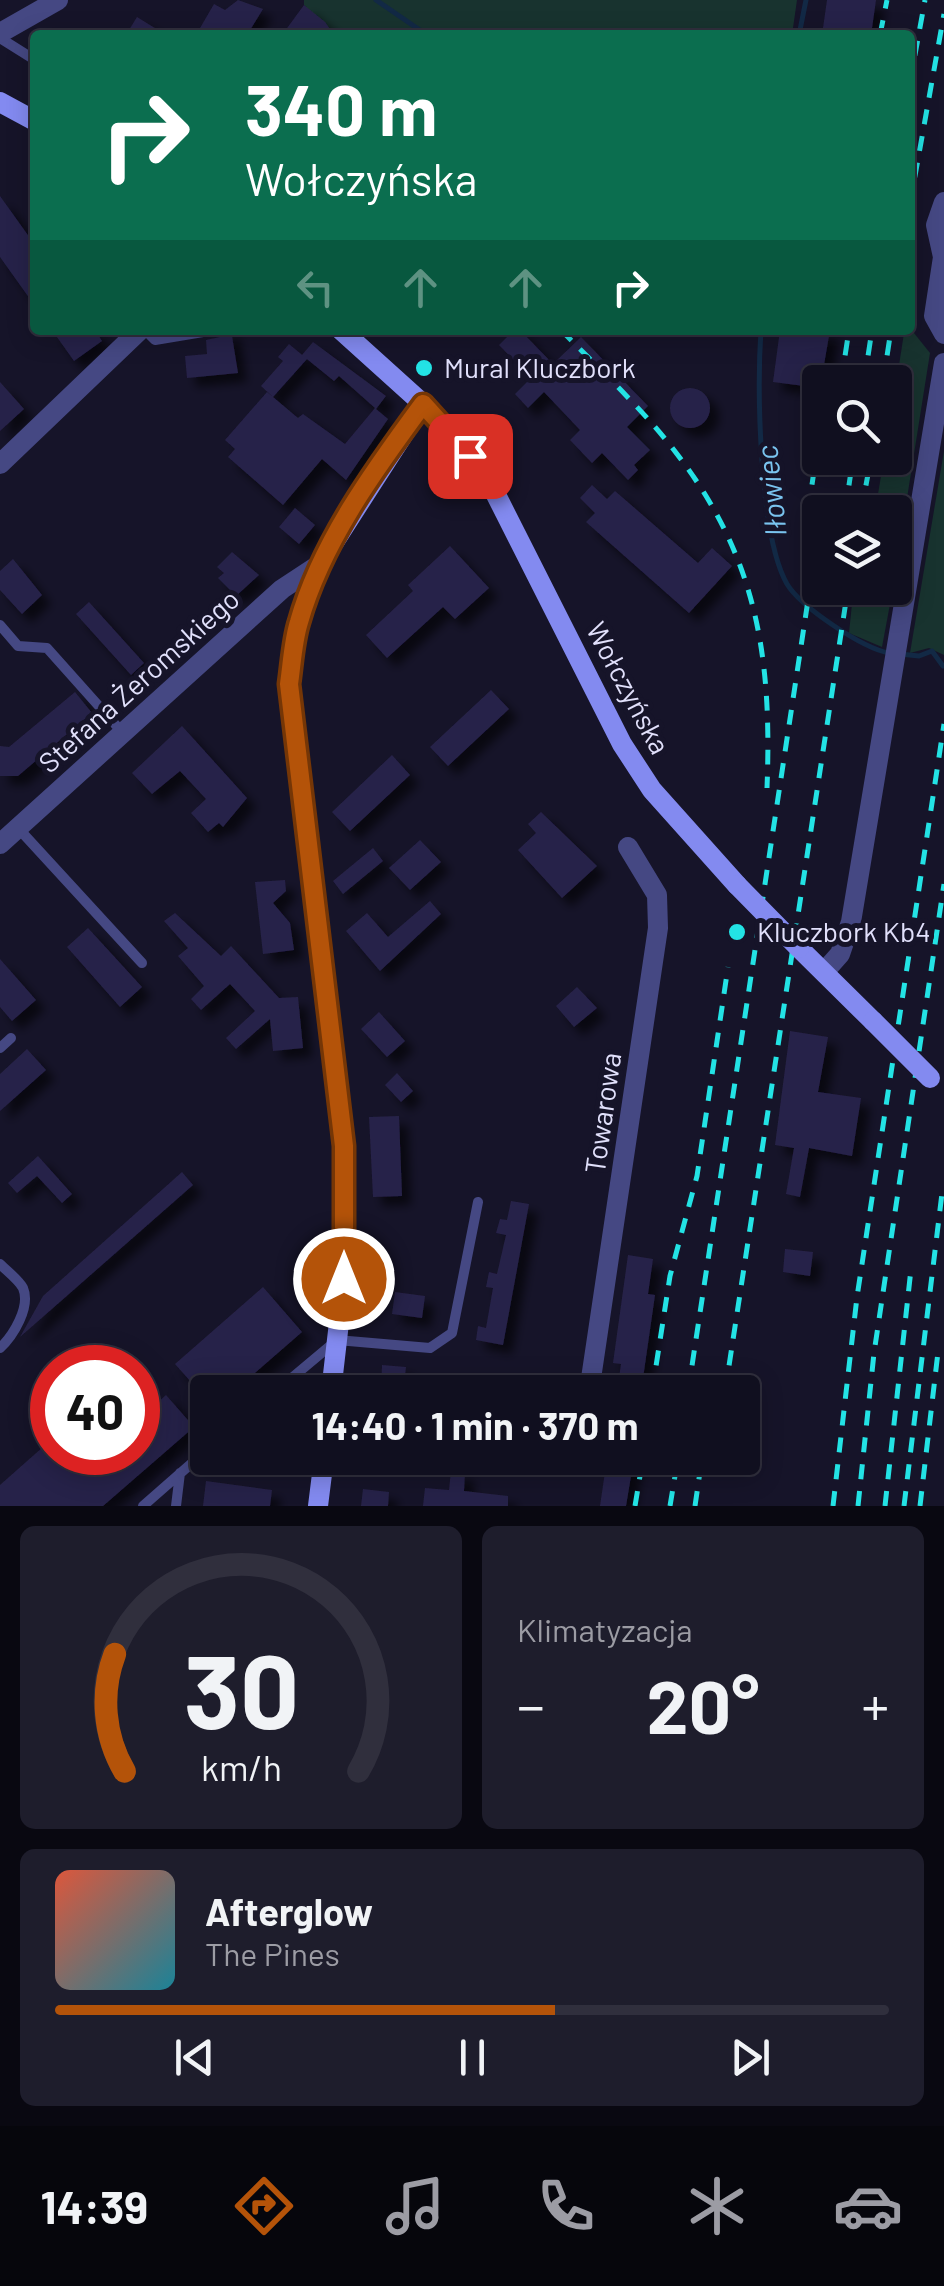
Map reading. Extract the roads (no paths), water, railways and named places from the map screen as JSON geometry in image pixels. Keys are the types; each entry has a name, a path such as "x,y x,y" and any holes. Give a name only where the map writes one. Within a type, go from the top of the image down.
{"street":[{"path":"0,36 58,0"},
{"path":"0,102 30,119"},
{"path":"944,202 936,225 943,257 934,316 944,334"},
{"path":"0,464 138,335"},
{"name":"Wołczyńska","path":"347,335 423,404 487,477 622,744 652,790 737,885 937,1084"},
{"path":"824,972 840,954 848,932 944,362"},
{"path":"333,1375 344,1279 344,1146 289,684 298,623 320,564 374,474 423,404"},
{"name":"Stefana Żeromskiego","path":"0,844 282,589 320,564"},
{"name":"Towarowa","path":"592,1375 658,928 657,895 628,847"},
{"path":"318,1506 322,1475"}],"lane":[{"path":"0,36 30,57"},
{"path":"19,50 30,48"},
{"path":"149,335 155,340 184,335"},
{"path":"0,626 18,646 48,648 123,733"},
{"path":"18,828 142,964"},
{"path":"0,1048 11,1038"},
{"path":"295,1375 337,1340 430,1348 452,1333 478,1202"},
{"path":"0,1264 22,1288 24,1304 11,1338 0,1348"},
{"path":"143,1506 190,1465"},
{"path":"176,1506 180,1473"}],"waterway":[{"path":"376,0 420,30"},
{"name":"Iłowiec","path":"800,30 806,0"},
{"name":"Iłowiec","path":"761,335 759,387 765,497 778,561 787,584 818,615 877,650 889,653"},
{"name":"Iłowiec","path":"900,654 919,656 932,651 943,666"}],"railway":[{"path":"881,30 887,0"},
{"path":"915,55 925,0"},
{"path":"915,176 944,14"},
{"path":"566,335 664,437 726,532 754,612 762,654 767,788"},
{"path":"844,365 848,335"},
{"path":"867,365 871,335"},
{"path":"886,365 890,335"},
{"path":"810,495 813,475"},
{"path":"848,495 850,475"},
{"path":"864,495 868,475"},
{"path":"691,1375 807,605"},
{"path":"728,1375 845,605"},
{"path":"833,1506 857,1297 944,724"},
{"path":"858,1506 874,1353 944,884"},
{"path":"655,1375 670,1276 697,1176 728,967"},
{"path":"904,1506 943,1185"},
{"path":"885,1506 911,1269"},
{"path":"920,1506 938,1352"},
{"path":"635,1506 640,1475"},
{"path":"670,1506 675,1475"},
{"path":"695,1506 700,1475"}],"place":[{"name":"Mural Kluczbork","path":"424,368"},
{"name":"Kluczbork Kb4","path":"737,932"}]}
